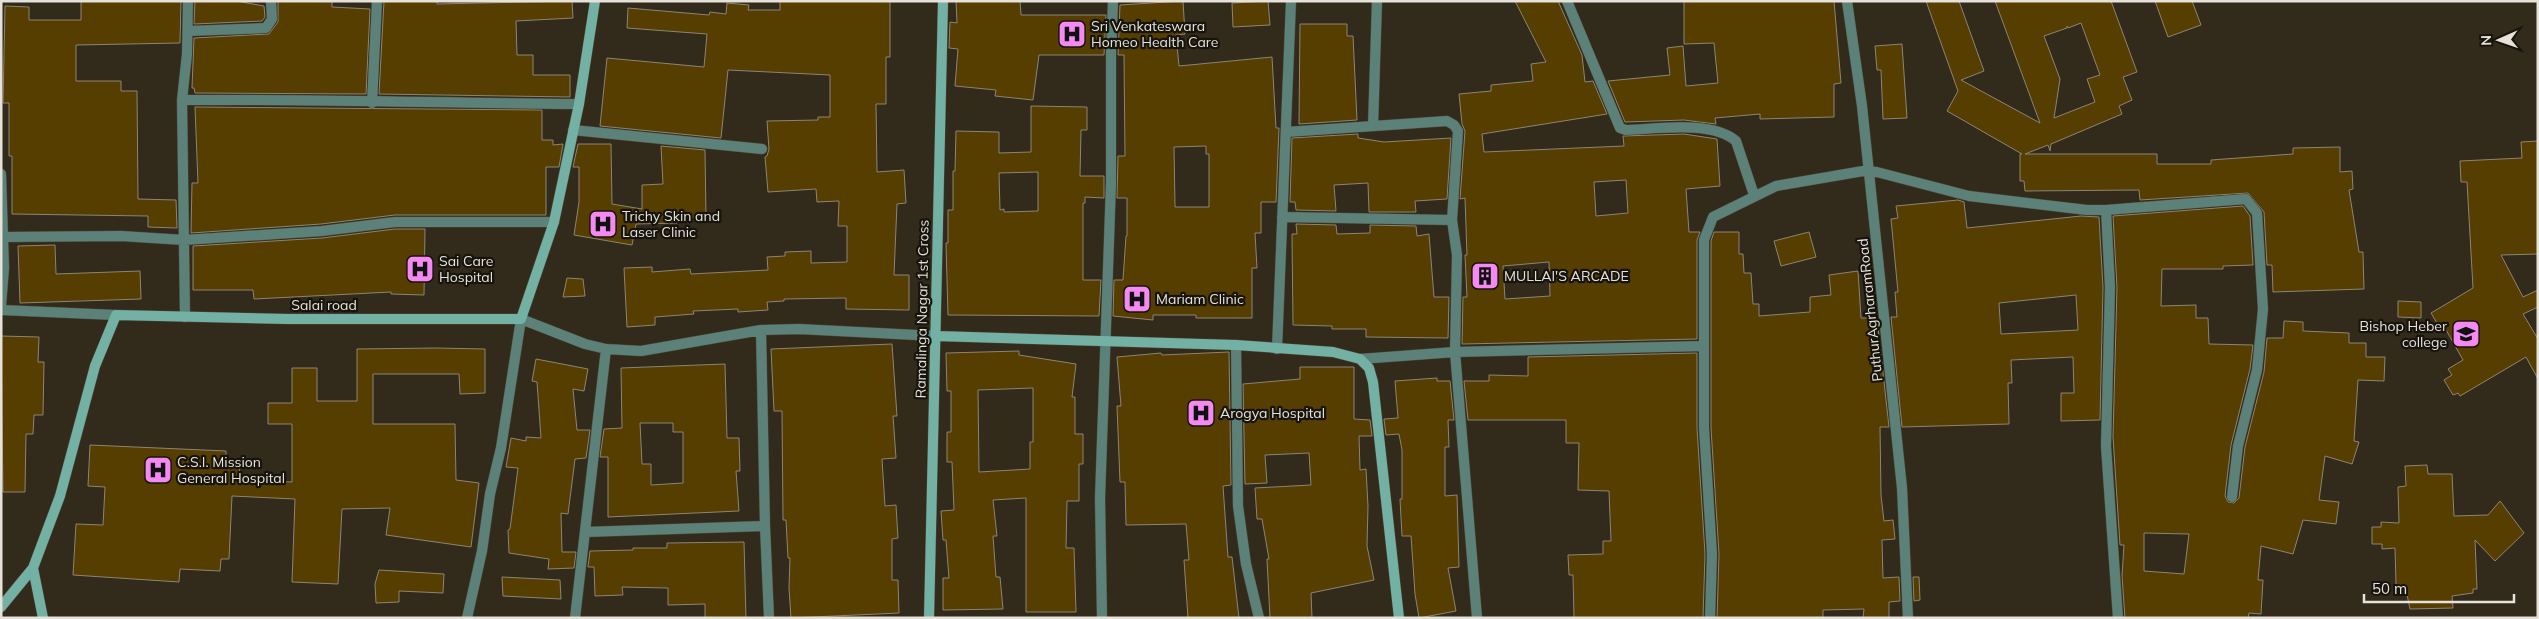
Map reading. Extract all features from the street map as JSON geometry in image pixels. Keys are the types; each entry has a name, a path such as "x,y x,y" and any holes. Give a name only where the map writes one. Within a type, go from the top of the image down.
{"street":[{"path":"185,318 182,100 188,31 188,1"},
{"path":"188,31 266,28 272,19 271,1"},
{"path":"372,103 376,1"},
{"path":"468,618 482,551 490,494 501,448 521,318 554,222 579,104 595,1"},
{"name":"Ramalinga Nagar 1st Cross","path":"929,618 943,1"},
{"path":"1102,618 1100,498 1113,1"},
{"path":"1277,349 1291,1"},
{"path":"1374,126 1377,1"},
{"path":"1567,1 1620,128 1626,130 1684,128 1720,130 1736,141 1754,196"},
{"name":"PuthurAgrharamRoad","path":"1847,1 1869,170 1902,488 1908,618"},
{"path":"182,100 326,99 372,103 579,104"},
{"path":"1286,132 1447,121 1454,125 1458,131 1452,220 1457,255 1455,352 1477,618"},
{"path":"574,130 762,149"},
{"path":"1710,618 1712,554 1704,428 1704,240 1713,217 1776,186 1869,170 1969,196 2087,210 2246,199 2257,214 2262,309 2257,370 2238,446 2232,497"},
{"path":"1,174 4,238 1,306"},
{"path":"2106,210 2110,287 2106,446 2118,618"},
{"path":"1282,216 1452,220"},
{"path":"4,238 121,236 184,240 322,231 395,222 554,222"},
{"path":"1,310 116,315 95,366 60,496 33,568 1,607"},
{"name":"Salai road","path":"116,315 185,318 521,318"},
{"path":"521,318 585,344 606,349 641,351 761,330 799,329 936,336 1236,345 1333,352 1360,359 1455,352 1704,346"},
{"path":"761,330 769,618"},
{"path":"1236,345 1238,506 1246,564 1259,618"},
{"path":"576,618 606,349"},
{"path":"1360,359 1369,368 1373,382 1399,618"},
{"path":"585,532 765,526"},
{"path":"33,568 43,618"}],"building":[{"path":"81,1 181,1 180,43 76,45 76,81 121,81 121,91 137,91 138,199 176,200 177,228 148,227 148,216 12,214 12,156 9,156 9,103 3,103 5,6 29,7 29,20 81,20"},
{"path":"195,1 236,1 264,6 265,17 262,21 194,24"},
{"path":"278,1 332,1 332,7 370,9 366,94 195,93 194,88 192,88 194,38 269,34 278,22"},
{"path":"384,1 437,1 437,4 572,1 573,18 516,21 517,55 533,55 533,75 570,75 570,97 379,94"},
{"path":"780,1 890,1 890,57 886,57 886,104 876,104 877,172 904,170 906,203 897,204 894,275 909,275 909,310 846,309 846,298 784,299 784,301 767,302 768,310 738,312 738,309 693,311 694,314 655,317 655,325 627,327 624,268 652,267 652,272 690,269 691,274 768,270 767,257 785,256 785,252 811,251 811,263 847,262 847,226 838,226 839,201 817,202 816,189 768,192 765,157 769,149 767,121 818,120 818,117 830,117 830,75 728,70 721,138 600,126 607,58 704,67 707,34 627,28 628,8 709,15 710,12 726,14 727,3 749,5 748,10 780,10"},
{"path":"956,1 1020,1 1021,15 1106,15 1104,55 1039,55 1033,100 995,96 996,90 955,86 958,49 949,48 950,22 957,23"},
{"path":"1183,1 1185,34 1176,35 1179,66 1272,57 1276,128 1279,128 1276,202 1261,202 1261,233 1255,233 1257,268 1252,268 1252,318 1196,318 1196,315 1153,315 1153,320 1113,316 1114,280 1123,280 1127,236 1127,198 1117,198 1118,156 1125,156 1124,55 1118,55 1120,5","holes":["1206,146 1206,154 1209,154 1209,207 1175,207 1174,147"]},
{"path":"1268,1 1270,25 1233,27 1232,3"},
{"path":"1515,1 1558,1 1582,55 1585,82 1593,81 1607,114 1482,134 1484,152 1624,146 1623,136 1684,134 1717,139 1720,186 1686,189 1689,232 1700,232 1697,240 1697,339 1462,344 1463,297 1467,297 1465,255 1467,255 1465,198 1460,199 1465,131 1462,124 1459,94 1491,91 1491,85 1533,81 1531,64 1546,62","holes":["1626,180 1628,213 1596,216 1594,182","1549,262 1550,296 1505,299 1503,266"]},
{"path":"1684,1 1834,1 1841,83 1834,84 1834,117 1760,119 1760,114 1715,118 1716,124 1684,120 1625,122 1608,81 1670,75 1667,48 1683,46 1686,86 1718,83 1714,43 1684,44"},
{"path":"1926,1 1959,1 1984,71 1961,80 2040,123 1995,1 2111,1 2137,72 2123,77 2132,100 2119,106 2122,114 2051,144 2050,151 2048,145 2025,154 2157,154 2157,164 2211,164 2211,160 2293,154 2293,148 2340,147 2340,172 2352,171 2353,189 2349,190 2359,252 2363,252 2364,289 2273,292 2272,265 2267,265 2264,212 2248,193 2140,200 2139,190 2025,191 2024,181 2020,181 2020,154 2022,154 1947,111 1958,91","holes":["2081,23 2100,75 2087,79 2095,102 2054,118 2060,79 2044,36 2067,28 2067,26 2068,28"]},
{"path":"2155,1 2192,1 2201,25 2168,37"},
{"path":"1300,24 1347,24 1347,36 1353,36 1357,120 1299,124"},
{"path":"1902,44 1907,118 1883,119 1881,70 1877,70 1875,46"},
{"path":"1031,106 1087,107 1087,130 1081,130 1080,176 1104,176 1104,198 1085,197 1085,203 1083,203 1083,280 1101,280 1099,316 948,315 946,243 948,243 948,210 953,210 956,131 999,132 999,153 1031,152","holes":["1038,172 1038,211 1004,212 1004,209 1000,210 999,173"]},
{"path":"195,107 542,110 542,140 553,140 553,145 563,144 559,167 546,167 546,215 395,215 321,224 191,233 192,183 198,183"},
{"path":"1358,134 1358,138 1384,142 1451,138 1447,199 1415,201 1416,212 1369,212 1368,183 1334,185 1336,211 1296,210 1295,202 1290,202 1292,138"},
{"path":"2538,141 2538,254 2501,255 2523,297 2538,290 2538,307 2523,314 2538,339 2538,379 2526,357 2460,396 2458,393 2453,395 2444,380 2452,375 2448,369 2463,360 2445,328 2441,330 2431,313 2473,288 2467,182 2461,182 2460,161 2522,158 2521,142"},
{"path":"578,144 611,144 612,204 642,209 642,185 663,184 661,146 705,150 706,217 678,217 677,223 636,224 632,245 574,235 579,202 579,167 573,167"},
{"path":"1958,200 1964,202 1967,228 2081,216 2099,217 2103,287 2100,420 2061,421 2061,393 2074,393 2073,357 2011,360 2012,383 2008,383 2009,424 1902,427 1891,317 1897,317 1895,292 1898,292 1891,219 1898,218 1896,206","holes":["2076,295 2078,330 2001,334 1999,303"]},
{"path":"2243,206 2250,216 2253,265 2223,266 2223,269 2162,269 2161,306 2196,305 2196,318 2208,318 2209,344 2253,345 2250,369 2231,445 2225,496 2228,502 2234,503 2239,498 2245,447 2264,372 2267,338 2283,338 2284,321 2303,322 2303,331 2349,333 2349,343 2366,343 2366,357 2385,357 2384,381 2358,380 2354,441 2359,442 2352,464 2325,456 2319,500 2339,502 2336,524 2303,520 2293,554 2261,546 2258,580 2263,580 2261,614 2249,613 2248,618 2125,618 2122,576 2124,545 2120,545 2113,437 2117,287 2113,216","holes":["2144,533 2189,534 2184,574 2144,571"]},
{"path":"1296,224 1336,225 1337,234 1370,233 1370,225 1416,226 1417,236 1429,234 1434,297 1449,297 1448,338 1366,337 1366,329 1332,329 1332,326 1293,325 1292,234 1297,234"},
{"path":"395,229 425,229 424,295 391,294 391,292 254,299 253,290 193,290 193,246 322,238"},
{"path":"1714,232 1739,232 1739,254 1743,254 1744,273 1751,273 1753,304 1759,304 1759,316 1810,312 1810,297 1831,295 1829,275 1858,271 1861,318 1877,318 1889,427 1880,427 1881,495 1884,521 1893,520 1895,539 1882,540 1883,578 1899,577 1900,601 1889,602 1889,618 1863,618 1864,609 1823,610 1823,618 1717,618 1719,554 1711,428 1711,241"},
{"path":"1809,232 1816,257 1781,266 1774,241"},
{"path":"55,245 56,274 140,271 141,299 20,303 18,246"},
{"path":"567,278 583,279 585,296 563,297"},
{"path":"2398,301 2421,302 2421,318 2398,317"},
{"path":"1,336 39,337 38,362 44,362 43,415 34,415 33,434 26,434 25,492 3,492"},
{"path":"892,344 897,416 893,416 896,458 882,459 885,506 896,505 898,538 892,539 892,580 898,580 899,613 791,618 790,558 788,558 786,520 783,520 782,411 774,411 771,349"},
{"path":"357,349 485,349 485,393 460,394 459,374 373,374 373,424 455,424 456,480 479,483 471,547 386,535 390,508 342,509 338,584 292,582 295,499 232,496 229,559 221,559 220,571 180,569 179,582 73,575 76,524 103,525 105,487 88,486 90,445 226,451 226,462 240,462 239,480 292,482 292,424 268,424 268,403 292,403 292,368 317,368 317,401 357,401"},
{"path":"1019,351 1019,355 1076,364 1072,397 1075,397 1075,434 1083,434 1083,464 1079,464 1079,501 1067,501 1066,548 1074,548 1076,612 1026,612 1026,498 993,500 997,536 993,536 996,577 1000,577 1003,609 943,610 943,578 949,578 946,540 943,540 941,511 954,510 952,462 947,462 947,432 951,432 951,391 947,391 946,353","holes":["1033,388 1033,442 1030,442 1030,469 979,472 978,390"]},
{"path":"1229,352 1231,485 1223,486 1228,557 1232,557 1239,618 1188,618 1184,560 1189,560 1186,524 1126,525 1125,482 1120,482 1117,406 1121,406 1117,357 1161,353 1162,355"},
{"path":"1697,353 1697,428 1705,554 1703,618 1574,618 1573,575 1569,575 1568,555 1603,554 1603,541 1611,541 1609,491 1578,490 1579,443 1566,443 1566,420 1468,420 1464,381 1489,381 1489,375 1528,376 1528,357"},
{"path":"536,359 588,369 584,391 573,389 577,430 590,430 586,458 575,459 568,514 561,513 562,552 576,552 574,568 548,569 549,559 509,553 508,530 510,529 518,468 506,467 511,438 526,441 526,437 541,438 537,382 532,381"},
{"path":"725,364 727,438 739,438 740,471 736,471 739,511 608,517 608,457 600,457 604,429 622,428 621,368","holes":["640,423 673,423 673,432 683,432 683,483 651,485 651,464 642,464"]},
{"path":"1300,367 1354,367 1354,419 1370,420 1372,436 1359,436 1360,470 1366,469 1368,506 1367,546 1374,580 1311,593 1312,618 1270,618 1267,559 1269,559 1262,519 1257,519 1255,488 1311,485 1309,453 1265,455 1267,483 1245,484 1243,384 1300,379"},
{"path":"1437,378 1437,381 1450,381 1454,420 1448,420 1449,447 1445,447 1445,496 1457,495 1459,567 1448,568 1456,611 1419,618 1415,594 1411,536 1402,536 1400,499 1402,499 1402,450 1399,434 1386,435 1384,419 1398,418 1395,381"},
{"path":"2427,465 2428,474 2452,474 2454,516 2488,515 2500,501 2524,533 2495,561 2475,540 2477,589 2473,589 2473,593 2452,596 2453,608 2410,609 2406,590 2401,590 2401,585 2396,585 2395,548 2382,549 2382,544 2372,544 2372,527 2381,527 2381,522 2399,523 2398,487 2406,486 2405,466"},
{"path":"744,542 746,618 705,618 705,604 668,605 668,588 622,587 623,595 595,596 594,567 588,567 590,551 667,548 667,543"},
{"path":"379,570 444,574 443,593 399,591 399,602 376,603 375,584"},
{"path":"502,577 560,580 561,599 503,596"},
{"path":"1913,577 1919,577 1920,600 1914,601"}],"place":[{"name":"Sri Venkateswara Homeo Health Care","path":"1072,34"},
{"name":"Trichy Skin and Laser Clinic","path":"603,224"},
{"name":"Sai Care Hospital","path":"420,269"},
{"name":"MULLAI'S ARCADE","path":"1485,276"},
{"name":"Mariam Clinic","path":"1137,299"},
{"name":"Bishop Heber college","path":"2466,334"},
{"name":"Arogya Hospital","path":"1201,413"},
{"name":"C.S.I. Mission General Hospital","path":"158,470"}]}
